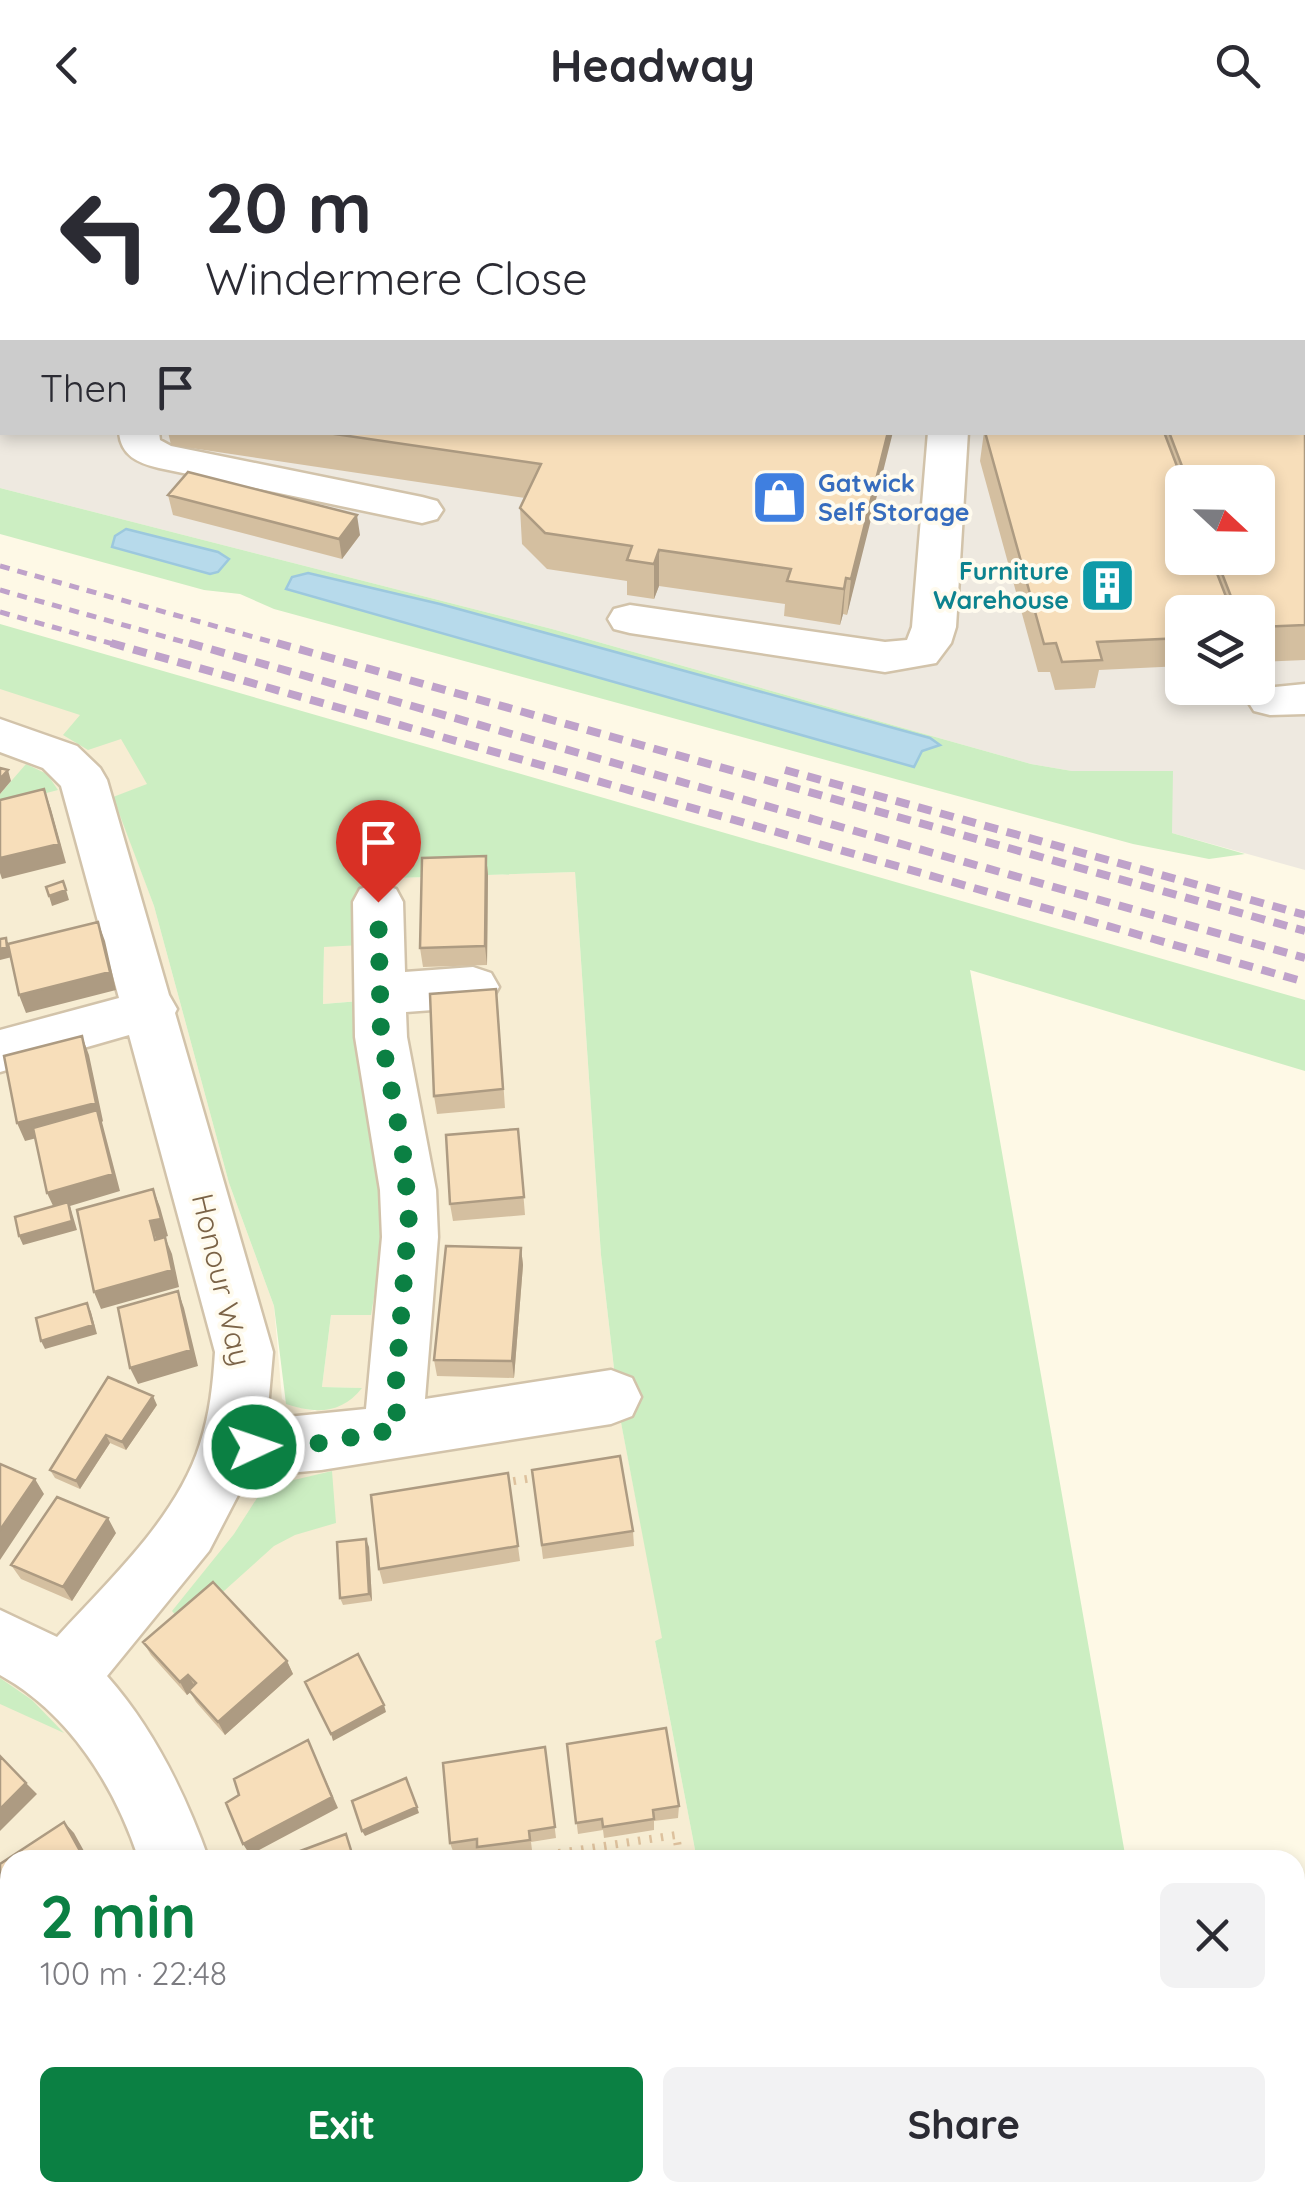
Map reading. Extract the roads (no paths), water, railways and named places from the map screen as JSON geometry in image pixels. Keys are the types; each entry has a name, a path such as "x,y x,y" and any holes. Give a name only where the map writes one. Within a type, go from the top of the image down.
{"street":[{"path":"139,435 140,444 159,456 422,510"},
{"path":"630,619 885,657 920,653 929,643 934,627 948,435"},
{"name":"Honour Way","path":"0,735 60,757 84,780 244,1352 242,1406 234,1443 210,1497 178,1545 63,1678"},
{"path":"378,902 378,994 408,1190 410,1238 395,1393 398,1429"},
{"path":"378,994 473,987"},
{"path":"0,1051 150,1009"},
{"path":"234,1443 277,1448 611,1396"},
{"path":"0,1641 63,1678 96,1717 150,1796 170,1850"}],"water":[{"path":"126,529 218,552 229,559 218,572 210,574 112,547 115,536"},
{"path":"308,573 440,604 930,738 940,745 922,751 914,767 286,589 292,577"}],"railway":[{"path":"0,566 286,646"},
{"path":"0,590 198,646"},
{"path":"0,612 120,646"},
{"path":"111,643 1305,982"},
{"path":"189,643 1305,958"},
{"path":"277,643 1305,931"},
{"path":"785,770 1305,915"}],"place":[{"name":"Gatwick Self Storage","path":"779,497"},
{"name":"Furniture Warehouse","path":"1108,585"}]}
